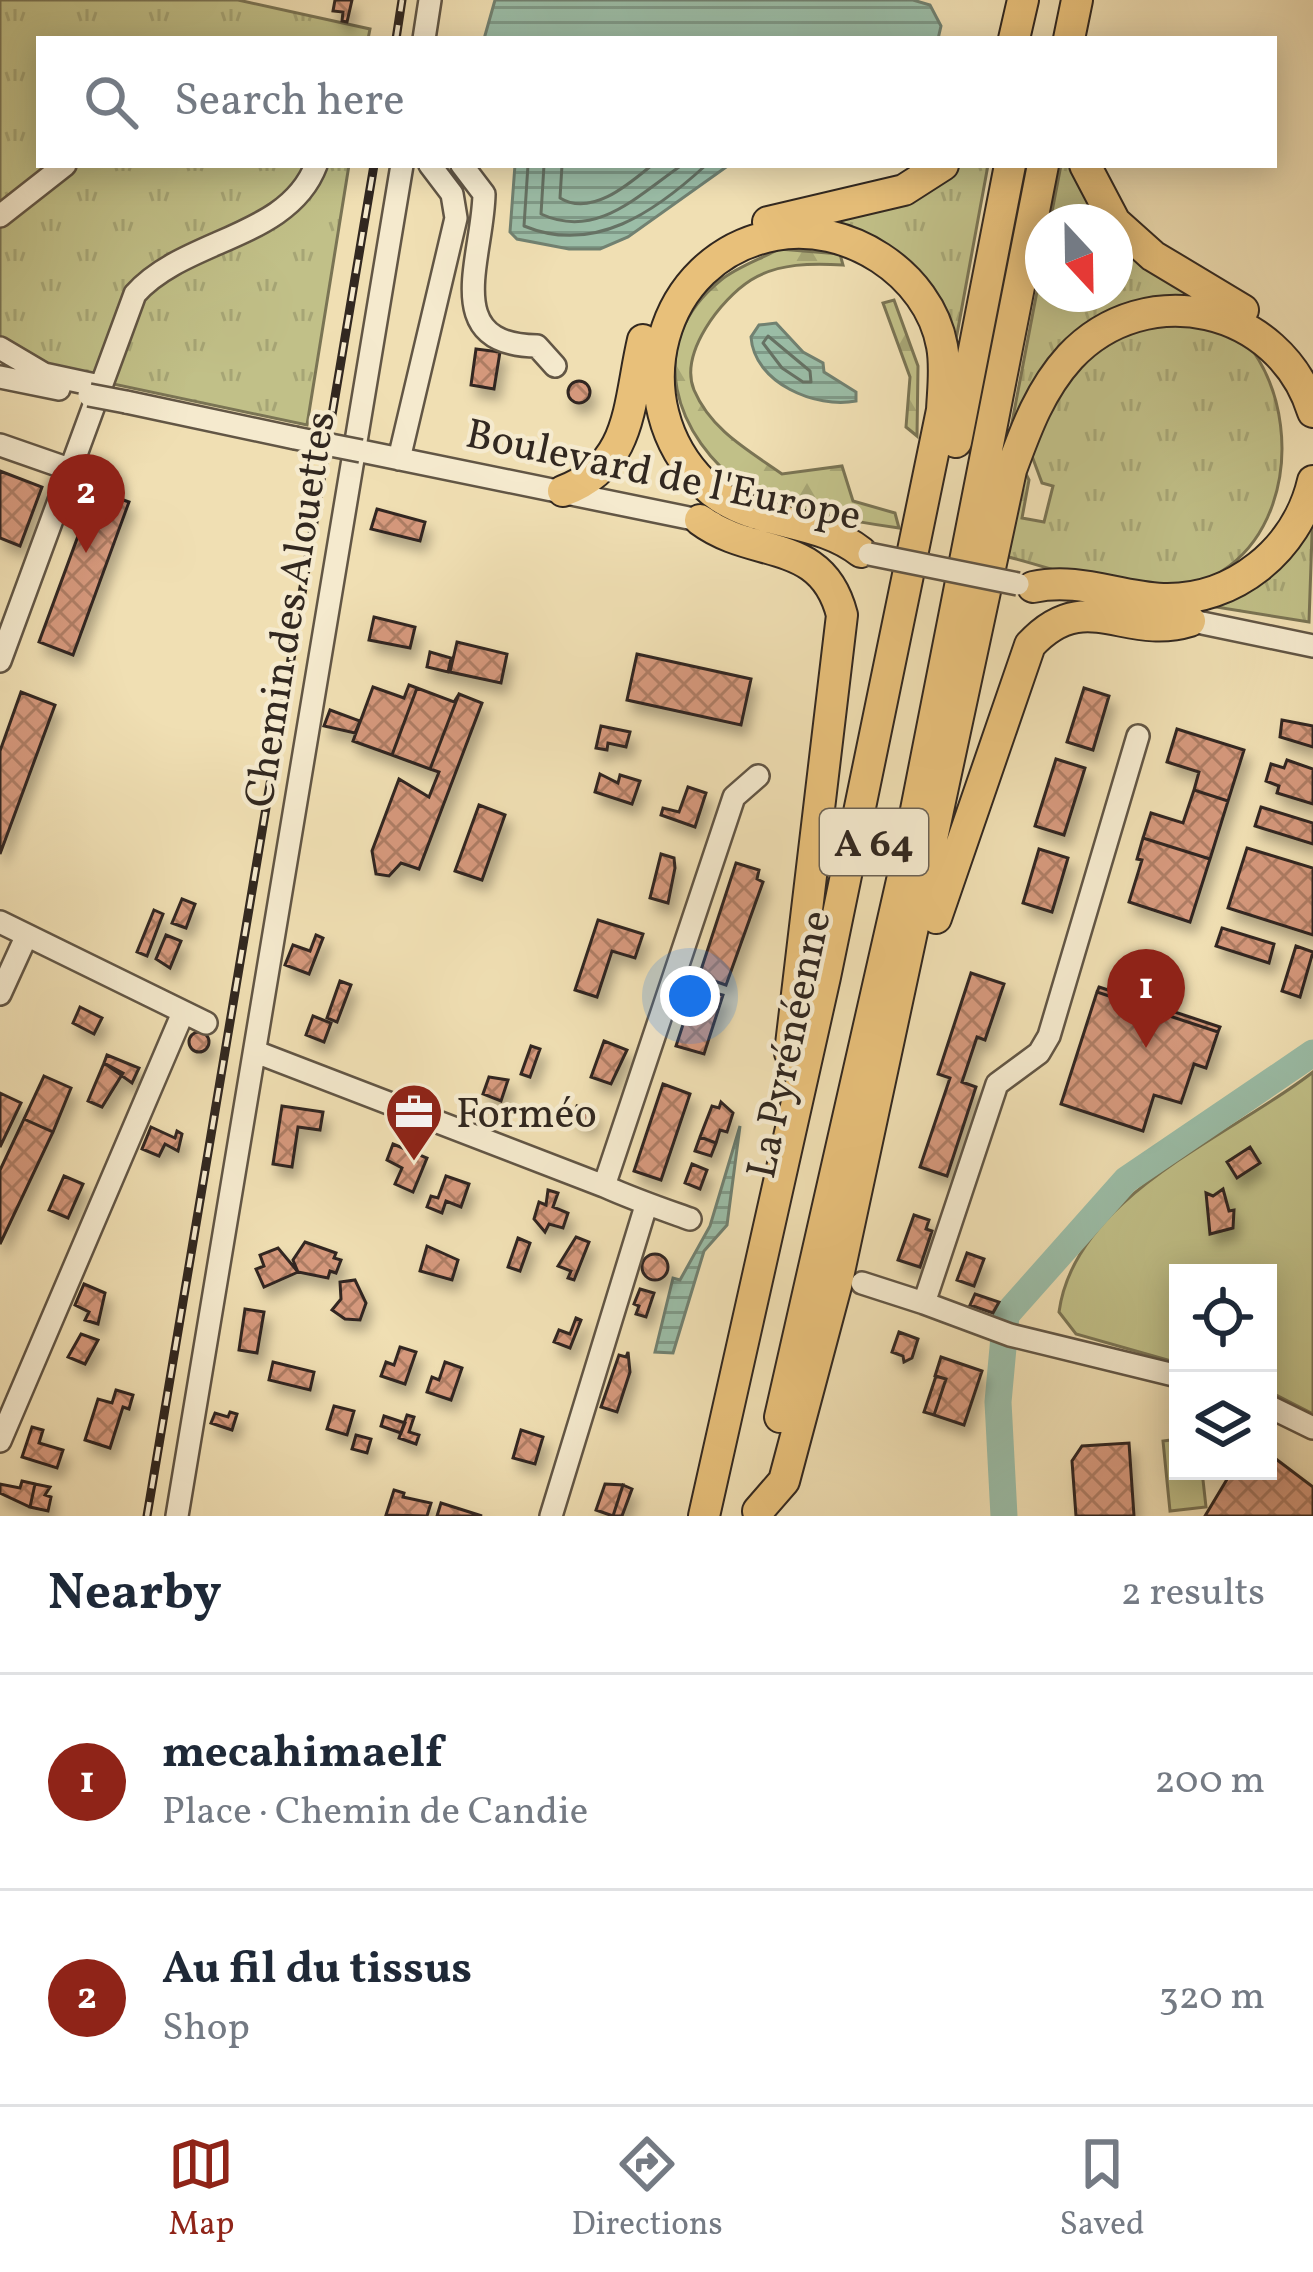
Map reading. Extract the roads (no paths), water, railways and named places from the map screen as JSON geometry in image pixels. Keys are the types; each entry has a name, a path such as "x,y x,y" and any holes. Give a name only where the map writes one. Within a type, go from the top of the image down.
{"highway":[{"path":"1015,36 1023,0"},
{"path":"1035,36 1042,0"},
{"path":"1070,36 1077,0"},
{"path":"1090,36 1096,0"},
{"path":"563,491 595,479 607,467 621,437 644,339 665,292 691,263 738,232 904,190 938,168"},
{"name":"La Pyrénéenne","path":"722,1516 868,873 1009,168"},
{"name":"La Pyrénéenne","path":"758,1513 904,876 1042,168"},
{"path":"1087,168 1106,204"},
{"path":"704,1516 896,637 944,375 942,344 931,315 891,265 833,237 775,235 737,248 688,288 656,357 660,410 684,461 728,504 839,535 865,553"},
{"path":"1133,238 1153,256 1259,320 1313,375"},
{"path":"758,1513 784,1481 890,1050 1011,470 1046,387 1073,354 1111,326 1147,312 1190,309 1230,318 1259,335 1295,373 1313,412"},
{"path":"1026,586 1063,581 1165,599 1227,586 1270,559 1288,538 1313,481"},
{"path":"700,520 725,538 801,557 817,567 830,582 842,615 794,1025 763,1212 768,1237"},
{"path":"890,1050 904,1031 944,891 1030,645 1059,618 1078,614 1166,628 1190,621"}],"street":[{"path":"424,36 430,0"},
{"path":"0,216 61,168"},
{"path":"0,662 135,294 176,260 290,205 314,168"},
{"path":"432,168 446,186"},
{"path":"465,168 484,194 472,308 481,327 495,337 512,345 537,346 555,366"},
{"name":"Chemin des Alouettes","path":"177,1516 401,172 446,186 456,218 399,459"},
{"path":"0,348 44,374 92,390"},
{"name":"Boulevard de l'Europe","path":"0,377 92,390 361,452 1313,646"},
{"path":"0,445 69,469"},
{"path":"924,1303 997,1084 1039,1052 1049,1036 1138,736"},
{"path":"604,1186 734,797 758,776"},
{"path":"0,922 206,1023"},
{"path":"0,994 26,938"},
{"path":"0,1442 182,1015"},
{"path":"256,1052 604,1186 645,1209 659,1208 690,1220"},
{"path":"551,1516 645,1209"},
{"path":"862,1283 1001,1332 1169,1374"},
{"path":"1277,1410 1313,1428"}],"water":[{"path":"495,0 913,0 930,5 941,26 939,36 485,36"},
{"path":"515,168 725,168 628,237 600,249 569,249 517,239 510,232"},
{"path":"776,323 803,352 823,363 824,372 856,392 856,401 823,401 775,380 763,368 751,337 759,325"},
{"path":"740,1126 727,1225 704,1251 673,1353 655,1352 673,1278 680,1280 710,1226"}],"waterway":[{"path":"1004,1516 998,1402 1006,1315 1126,1180 1313,1053"}],"railway":[{"path":"396,36 402,0"},
{"path":"147,1516 373,168"}],"place":[{"name":"Au fil du tissus","path":"86,553"},
{"name":"mecahimaelf","path":"1146,1048"},
{"name":"Forméo","path":"414,1163"}]}
